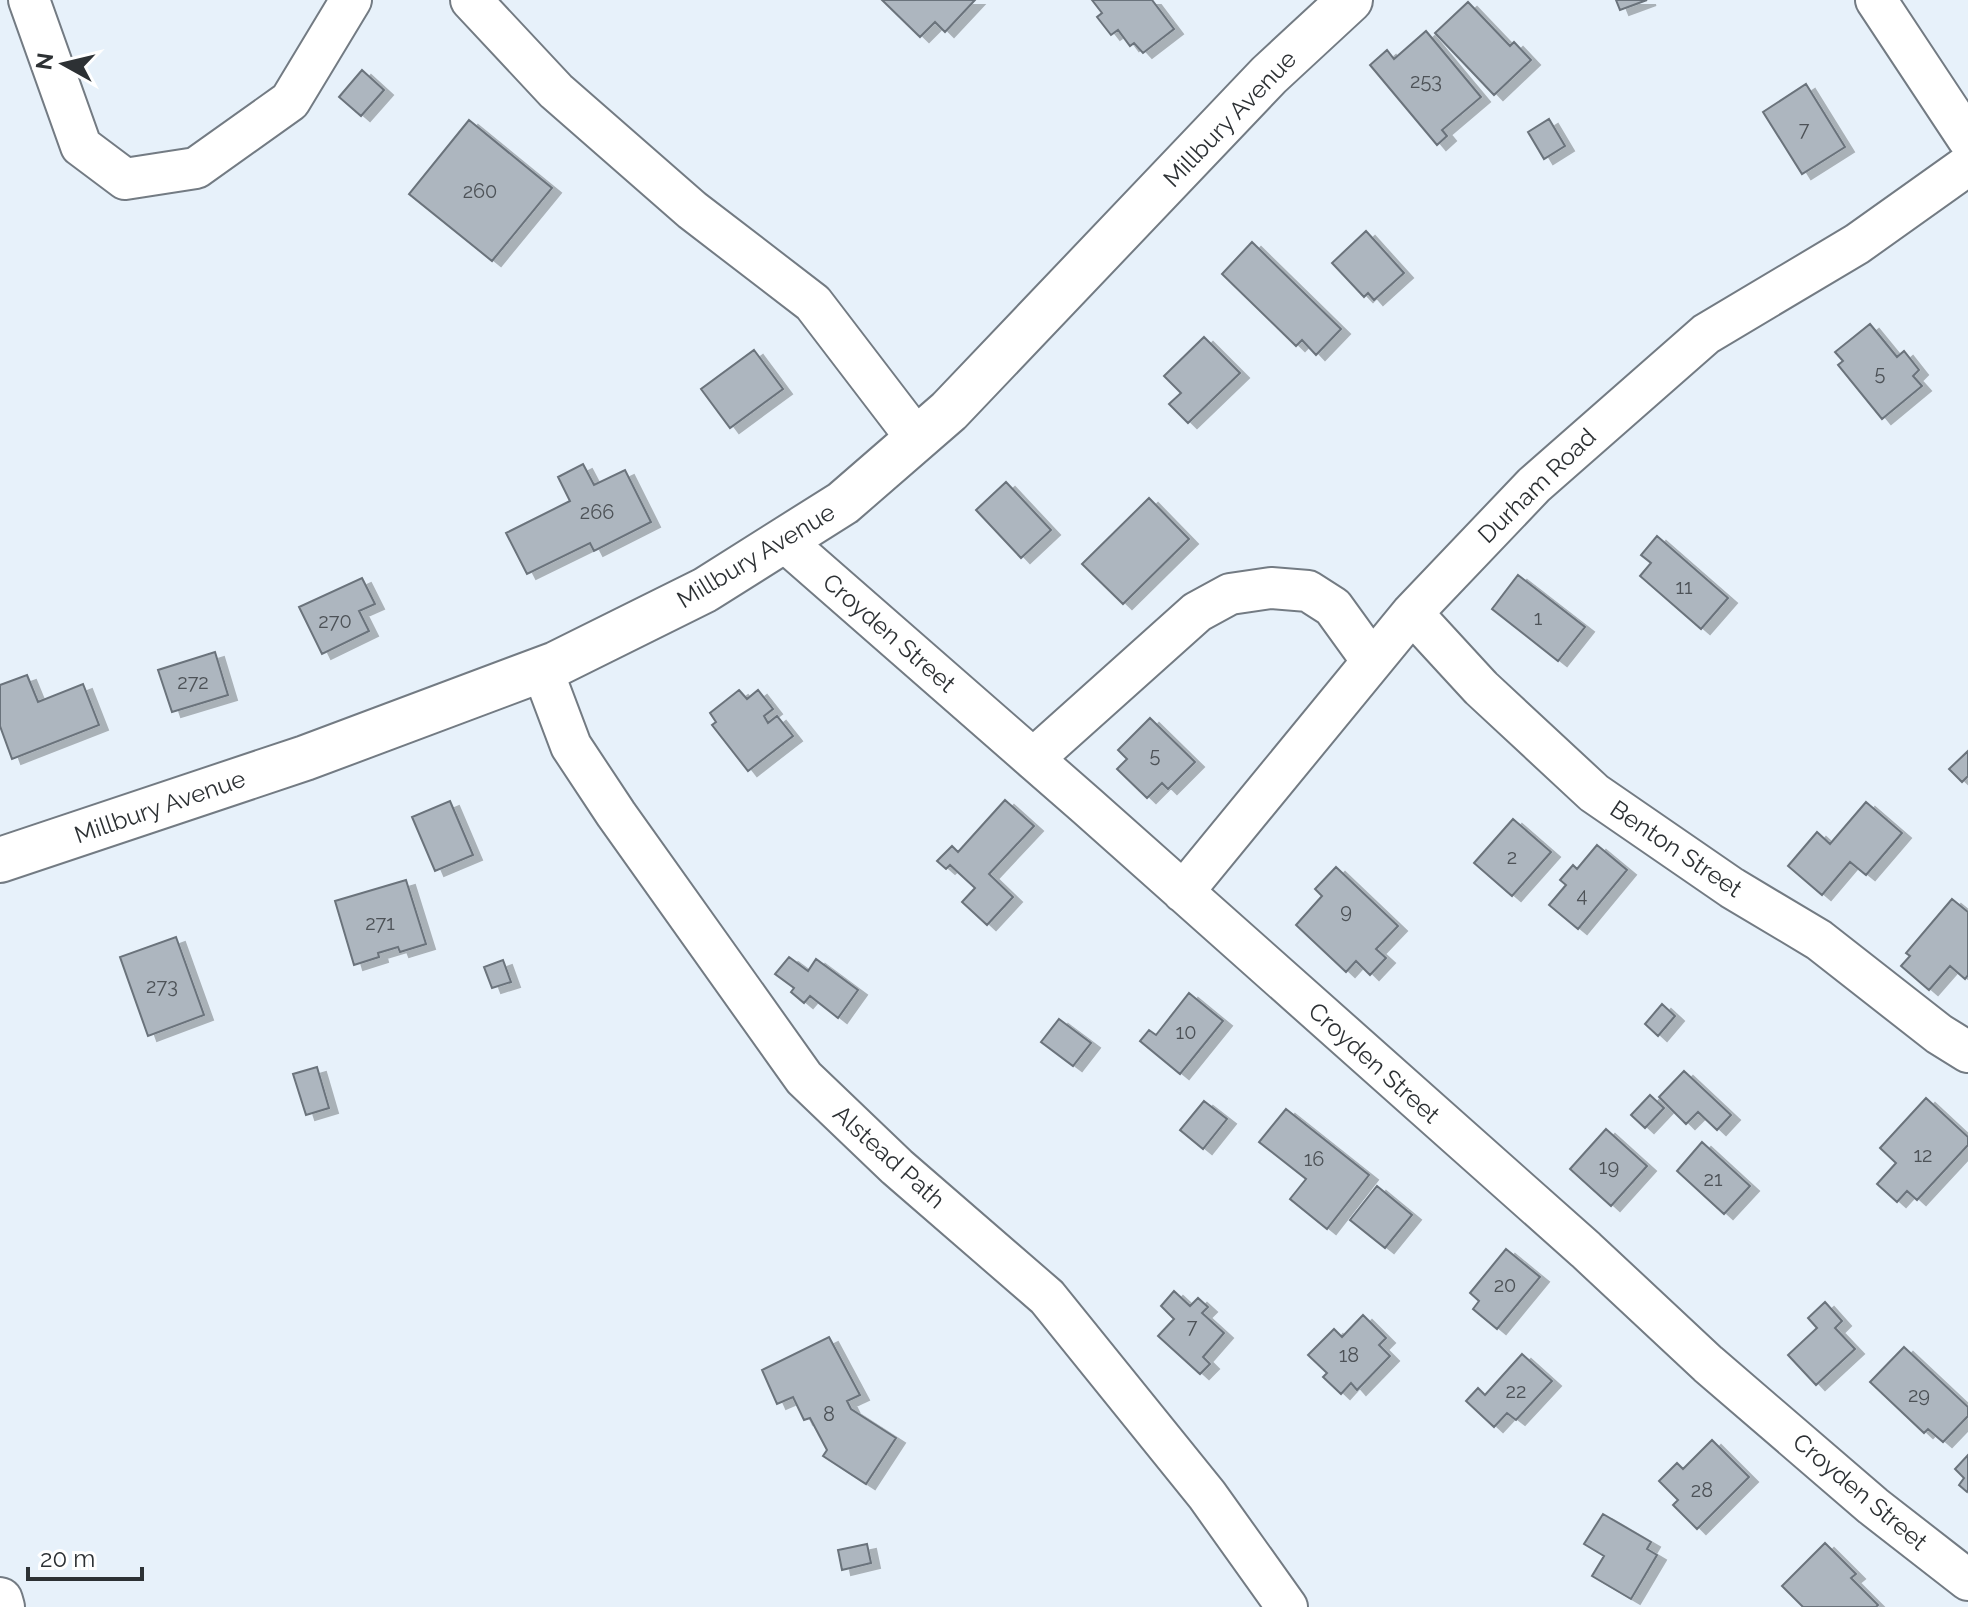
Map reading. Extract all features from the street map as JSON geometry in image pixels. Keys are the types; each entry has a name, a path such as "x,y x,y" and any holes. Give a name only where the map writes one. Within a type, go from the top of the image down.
{"main road":[{"name":"Millbury Avenue","path":"0,860 305,758 542,669 705,590 784,541 843,503 949,411 1341,3"},
{"path":"0,1600 2,1607"}],"street":[{"path":"29,0 81,146 125,179 196,168 290,101 351,0"},
{"path":"471,0 556,91 692,210 813,303 917,439"},
{"path":"1876,0 1968,139"},
{"name":"Durham Road","path":"1183,892 1412,613 1534,485 1706,334 1857,244 1968,165"},
{"name":"Croyden Street","path":"784,541 1586,1250 1708,1364 1873,1506 1968,1580"},
{"path":"1033,759 1197,612 1230,594 1271,588 1308,591 1333,607 1372,661"},
{"name":"Benton Street","path":"1412,613 1481,688 1594,793 1732,888 1819,940 1939,1034 1968,1052"},
{"name":"Alstead Path","path":"542,669 571,746 804,1078 897,1167 1047,1297 1207,1495 1287,1607"}],"building":[{"path":"882,0 975,0 945,32 935,22 920,37"},
{"path":"1092,0 1152,0 1174,29 1143,53 1134,43 1130,46 1118,30 1111,35 1097,17 1102,13"},
{"path":"1616,0 1647,0 1620,10"},
{"path":"1468,2 1510,46 1514,42 1531,60 1494,95 1435,33"},
{"path":"1426,31 1481,97 1442,130 1447,136 1437,145 1370,65 1387,50 1394,59"},
{"path":"362,70 384,90 361,116 339,97"},
{"path":"1806,84 1845,147 1802,174 1763,112"},
{"path":"1549,119 1565,146 1544,159 1528,132"},
{"path":"469,120 552,188 492,261 409,194"},
{"path":"1366,231 1404,273 1374,300 1368,293 1364,297 1332,263"},
{"path":"1252,242 1341,329 1316,355 1302,340 1296,346 1222,274"},
{"path":"1870,324 1897,357 1904,351 1919,370 1913,376 1922,386 1882,419 1838,365 1843,361 1835,352"},
{"path":"1204,337 1240,373 1188,423 1169,404 1181,393 1164,376"},
{"path":"754,350 783,389 730,428 701,389"},
{"path":"583,464 594,485 625,470 651,522 594,551 590,543 527,574 506,533 570,501 558,477"},
{"path":"1006,482 1051,530 1021,558 976,510"},
{"path":"1149,498 1189,539 1123,604 1082,564"},
{"path":"1657,536 1728,598 1701,629 1640,576 1651,563 1641,555"},
{"path":"1518,575 1585,627 1558,661 1492,609"},
{"path":"362,578 375,604 359,611 369,631 322,654 299,607"},
{"path":"215,652 228,695 172,712 158,670"},
{"path":"27,675 38,702 83,684 99,725 12,759 0,726 0,685"},
{"path":"739,690 747,699 758,690 773,709 764,716 768,723 777,716 793,736 748,771 712,725 716,722 710,713"},
{"path":"1150,718 1195,762 1168,789 1162,783 1147,798 1117,769 1127,759 1118,750"},
{"path":"1968,751 1968,776 1962,782 1949,769"},
{"path":"1005,800 1034,826 989,874 1013,897 987,925 962,902 975,888 950,865 946,869 937,861 952,846 958,852"},
{"path":"450,801 473,855 435,871 412,817"},
{"path":"1866,802 1902,833 1866,875 1850,862 1822,895 1788,866 1817,832 1830,844"},
{"path":"1513,819 1551,852 1512,896 1474,863"},
{"path":"1597,845 1627,870 1578,929 1549,905 1566,885 1560,880 1573,865 1577,869"},
{"path":"1336,867 1398,926 1376,949 1386,958 1370,975 1356,961 1346,972 1296,925 1322,896 1315,889"},
{"path":"406,880 426,944 400,952 398,947 354,965 335,901"},
{"path":"1952,899 1968,912 1968,975 1965,979 1950,966 1929,990 1901,966 1910,956 1906,953"},
{"path":"176,937 204,1015 148,1036 120,957"},
{"path":"789,957 808,971 816,959 858,990 838,1018 810,996 804,1003 791,992 794,988 775,974"},
{"path":"503,960 511,982 492,988 484,967"},
{"path":"1189,993 1223,1021 1180,1074 1140,1041 1149,1030 1156,1035"},
{"path":"1662,1004 1675,1016 1658,1036 1645,1024"},
{"path":"1059,1019 1091,1043 1073,1066 1041,1042"},
{"path":"317,1067 329,1108 306,1115 293,1074"},
{"path":"1684,1071 1731,1115 1717,1130 1698,1112 1686,1124 1659,1097"},
{"path":"1650,1095 1664,1108 1645,1128 1631,1115"},
{"path":"1926,1098 1968,1137 1968,1145 1917,1200 1907,1191 1897,1202 1877,1184 1896,1163 1880,1148"},
{"path":"1204,1101 1227,1119 1203,1149 1180,1130"},
{"path":"1286,1109 1369,1175 1327,1229 1290,1199 1306,1179 1259,1142"},
{"path":"1606,1129 1647,1166 1611,1206 1570,1169"},
{"path":"1702,1142 1750,1186 1724,1214 1677,1171"},
{"path":"1377,1186 1412,1215 1385,1248 1350,1220"},
{"path":"1506,1249 1540,1277 1497,1329 1473,1309 1479,1301 1470,1293"},
{"path":"1174,1291 1190,1306 1198,1298 1208,1307 1202,1313 1224,1333 1203,1357 1210,1364 1200,1374 1158,1336 1174,1319 1161,1306"},
{"path":"1825,1302 1842,1321 1835,1328 1855,1349 1816,1385 1788,1355 1817,1328 1808,1318"},
{"path":"1363,1315 1386,1338 1379,1345 1390,1356 1357,1390 1351,1383 1341,1394 1323,1377 1327,1373 1308,1355 1334,1329 1342,1337"},
{"path":"829,1337 860,1395 847,1401 851,1409 896,1438 866,1484 823,1456 827,1450 810,1418 804,1420 793,1397 777,1404 762,1370"},
{"path":"1904,1347 1968,1407 1968,1416 1943,1442 1928,1429 1924,1433 1870,1382"},
{"path":"1522,1354 1552,1381 1516,1420 1507,1413 1494,1427 1466,1401 1478,1388 1485,1395"},
{"path":"1712,1440 1749,1477 1697,1529 1673,1505 1678,1500 1659,1481 1677,1463 1683,1469"},
{"path":"1968,1455 1967,1492 1959,1485 1964,1478 1955,1469"},
{"path":"1603,1514 1651,1542 1647,1549 1657,1555 1631,1599 1592,1576 1604,1556 1584,1544"},
{"path":"1825,1543 1856,1574 1851,1578 1878,1605 1876,1607 1803,1607 1782,1586"},
{"path":"867,1544 871,1563 842,1570 838,1550"}]}
